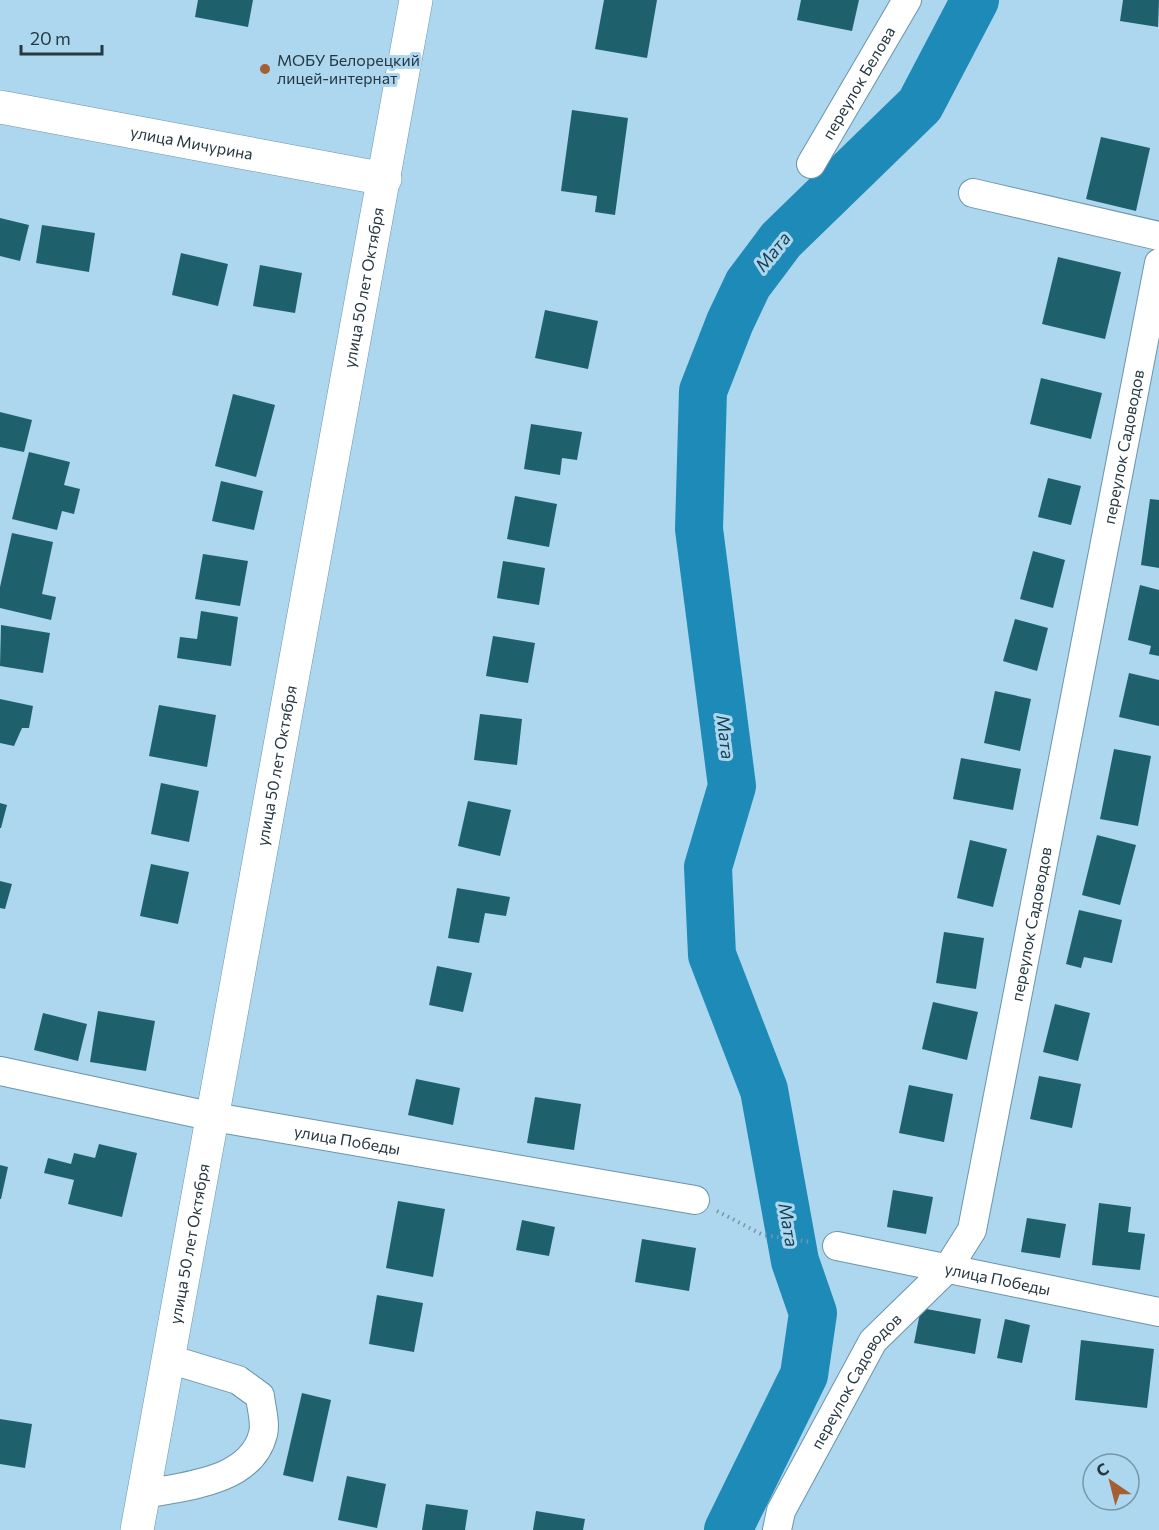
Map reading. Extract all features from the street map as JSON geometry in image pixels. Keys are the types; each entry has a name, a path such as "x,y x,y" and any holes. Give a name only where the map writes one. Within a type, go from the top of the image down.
{"street":[{"name":"улица 50 лет Октября","path":"137,1530 416,0"},
{"name":"переулок Белова","path":"811,164 907,0"},
{"name":"улица Мичурина","path":"0,106 385,179"},
{"path":"973,193 1159,236"},
{"name":"переулок Садоводов","path":"777,1530 782,1511 873,1341 948,1268 972,1230 1159,263"},
{"name":"улица Победы","path":"0,1071 214,1117 695,1200"},
{"name":"улица Победы","path":"837,1246 1159,1312"},
{"path":"144,1494 210,1481 247,1463 264,1433 260,1396 238,1380 169,1359"}],"path":[{"path":"695,1200 763,1235 837,1246"}],"building":[{"path":"198,0 253,0 248,27 195,17"},
{"path":"604,0 657,0 647,58 595,49"},
{"path":"801,0 859,0 852,31 797,20"},
{"path":"1123,0 1159,0 1158,27 1120,21"},
{"path":"572,110 628,118 615,215 595,212 597,196 561,191"},
{"path":"1101,137 1150,148 1136,211 1086,199"},
{"path":"0,218 29,225 20,261 0,256"},
{"path":"42,225 95,233 89,272 36,263"},
{"path":"181,253 228,264 218,306 172,295"},
{"path":"1058,257 1121,272 1105,339 1042,324"},
{"path":"260,265 302,273 295,313 253,306"},
{"path":"545,310 598,321 588,369 535,358"},
{"path":"1041,378 1102,393 1091,439 1030,424"},
{"path":"233,394 275,405 256,477 215,466"},
{"path":"0,412 32,420 24,452 0,447"},
{"path":"531,424 582,432 577,460 562,458 560,475 524,469"},
{"path":"29,452 70,462 64,485 80,489 74,514 62,511 57,530 12,519"},
{"path":"1048,478 1081,486 1071,525 1038,517"},
{"path":"221,481 263,491 254,530 212,521"},
{"path":"515,496 557,504 549,547 507,539"},
{"path":"1150,499 1159,500 1159,568 1141,565"},
{"path":"12,533 53,542 42,594 56,597 51,620 0,608 0,587"},
{"path":"1033,551 1065,560 1053,608 1020,599"},
{"path":"203,554 248,561 240,606 195,599"},
{"path":"503,561 545,568 539,605 497,598"},
{"path":"1140,585 1159,590 1159,656 1149,654 1151,646 1128,640"},
{"path":"201,611 238,617 231,666 177,658 180,637 197,639"},
{"path":"1015,619 1048,628 1037,671 1003,661"},
{"path":"1,625 50,633 43,673 0,666"},
{"path":"493,636 535,643 528,683 486,676"},
{"path":"1129,673 1159,680 1159,726 1119,717"},
{"path":"995,691 1031,699 1020,751 984,743"},
{"path":"0,699 33,706 29,728 22,728 14,746 0,743"},
{"path":"159,705 216,715 207,767 149,756"},
{"path":"480,714 522,719 517,765 474,760"},
{"path":"1114,749 1151,756 1138,826 1100,819"},
{"path":"961,758 1021,769 1013,810 953,799"},
{"path":"161,783 199,791 189,842 151,834"},
{"path":"468,801 511,810 500,856 458,846"},
{"path":"0,803 7,805 1,828 0,828"},
{"path":"1097,835 1136,845 1120,905 1082,895"},
{"path":"970,840 1007,849 993,907 957,898"},
{"path":"151,864 189,872 178,924 140,916"},
{"path":"0,881 12,884 5,909 0,908"},
{"path":"457,888 510,897 506,916 485,913 479,943 448,938"},
{"path":"1079,910 1122,920 1112,963 1084,957 1081,968 1066,964"},
{"path":"944,932 984,938 976,989 936,983"},
{"path":"437,966 472,973 463,1012 429,1005"},
{"path":"933,1002 978,1012 967,1060 922,1049"},
{"path":"1055,1004 1090,1013 1078,1061 1043,1052"},
{"path":"98,1011 155,1021 146,1071 90,1062"},
{"path":"43,1013 87,1024 78,1061 34,1050"},
{"path":"1039,1076 1081,1084 1072,1128 1030,1119"},
{"path":"416,1079 460,1088 453,1125 408,1115"},
{"path":"909,1085 953,1094 944,1142 899,1133"},
{"path":"535,1097 581,1104 574,1150 527,1143"},
{"path":"99,1144 137,1153 122,1217 68,1204 74,1180 44,1173 48,1158 71,1164 74,1153 95,1158"},
{"path":"0,1165 8,1167 1,1199 0,1199"},
{"path":"893,1190 933,1197 926,1234 887,1227"},
{"path":"398,1201 445,1209 433,1277 386,1268"},
{"path":"1099,1203 1131,1207 1128,1232 1145,1234 1140,1270 1092,1265"},
{"path":"1027,1218 1066,1224 1060,1258 1021,1252"},
{"path":"522,1220 555,1227 549,1256 516,1250"},
{"path":"642,1239 696,1248 689,1291 635,1282"},
{"path":"377,1295 423,1303 414,1352 369,1344"},
{"path":"921,1308 981,1319 975,1354 914,1343"},
{"path":"1005,1319 1030,1325 1022,1363 997,1358"},
{"path":"1081,1340 1154,1349 1147,1408 1075,1400"},
{"path":"302,1393 331,1400 313,1482 283,1475"},
{"path":"0,1419 32,1424 25,1468 0,1464"},
{"path":"347,1476 386,1484 377,1528 338,1520"},
{"path":"426,1504 468,1510 465,1530 422,1530"},
{"path":"536,1511 585,1519 583,1530 533,1530"}],"waterway":[{"name":"Мата","path":"728,1530 804,1375 813,1313 795,1261 764,1090 712,955 708,867 732,786 699,529 703,391 730,322 748,284 781,240 920,105 975,0"}],"place":[{"name":"МОБУ Белорецкий лицей-интернат","path":"265,69"}]}
